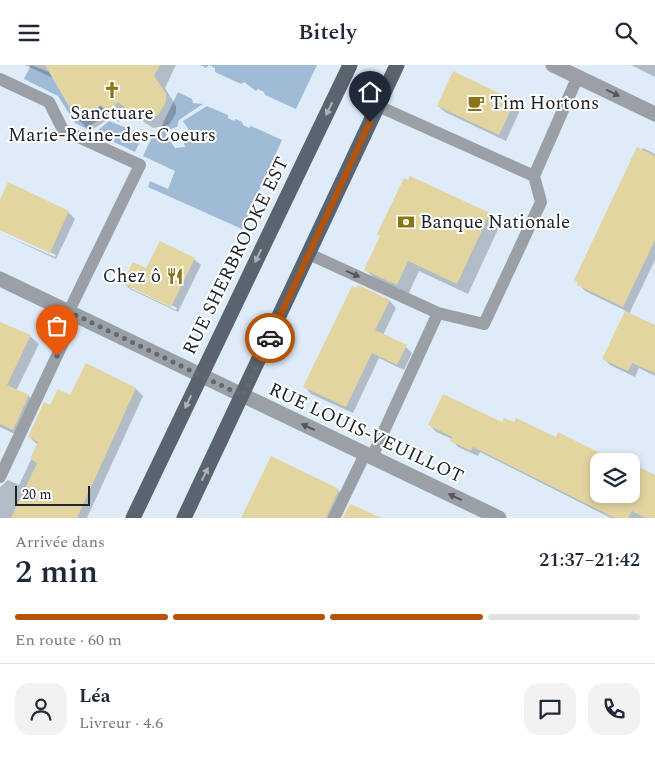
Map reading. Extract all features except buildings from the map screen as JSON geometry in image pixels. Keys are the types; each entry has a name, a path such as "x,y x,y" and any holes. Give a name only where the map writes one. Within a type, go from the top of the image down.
{"main road":[{"name":"RUE SHERBROOKE EST","path":"134,518 350,65"},
{"path":"184,518 397,65"}],"street":[{"path":"555,65 655,114"},
{"name":"RUE LOUIS-VEUILLOT","path":"0,279 499,518"}],"lane":[{"path":"309,254 438,313 484,323 541,203 534,175 578,77"},
{"path":"0,79 49,102 63,129 140,165 0,477"},
{"path":"378,105 534,175"},
{"path":"334,518 368,456 438,313"}],"shaded area":[{"path":"31,65 49,72 78,121 101,106 107,112 87,129 75,123 58,96 24,79"},
{"path":"209,65 317,65 296,109 265,95 264,92 258,89 256,91 244,82 241,84 215,72 215,68"},
{"path":"178,92 192,99 193,103 203,104 179,120 177,127 167,130 166,135 175,148 185,147 183,139 192,135 183,121 207,106 228,115 228,118 234,121 236,119 242,122 243,125 249,128 251,126 282,140 242,229 148,187 150,181 168,189 175,171 143,156 152,137 156,138"},
{"path":"109,121 132,130 133,134 141,139 135,152 95,133"}],"way so far":[{"path":"57,356 76,315 243,396 270,338"}],"place":[{"name":"Sanctuare Marie-Reine-des-Coeurs","path":"112,90"},
{"name":"Tim Hortons","path":"476,103"},
{"name":"Banque Nationale","path":"406,222"},
{"name":"Chez ô","path":"175,276"}],"route":[{"path":"270,338 370,122"}]}
